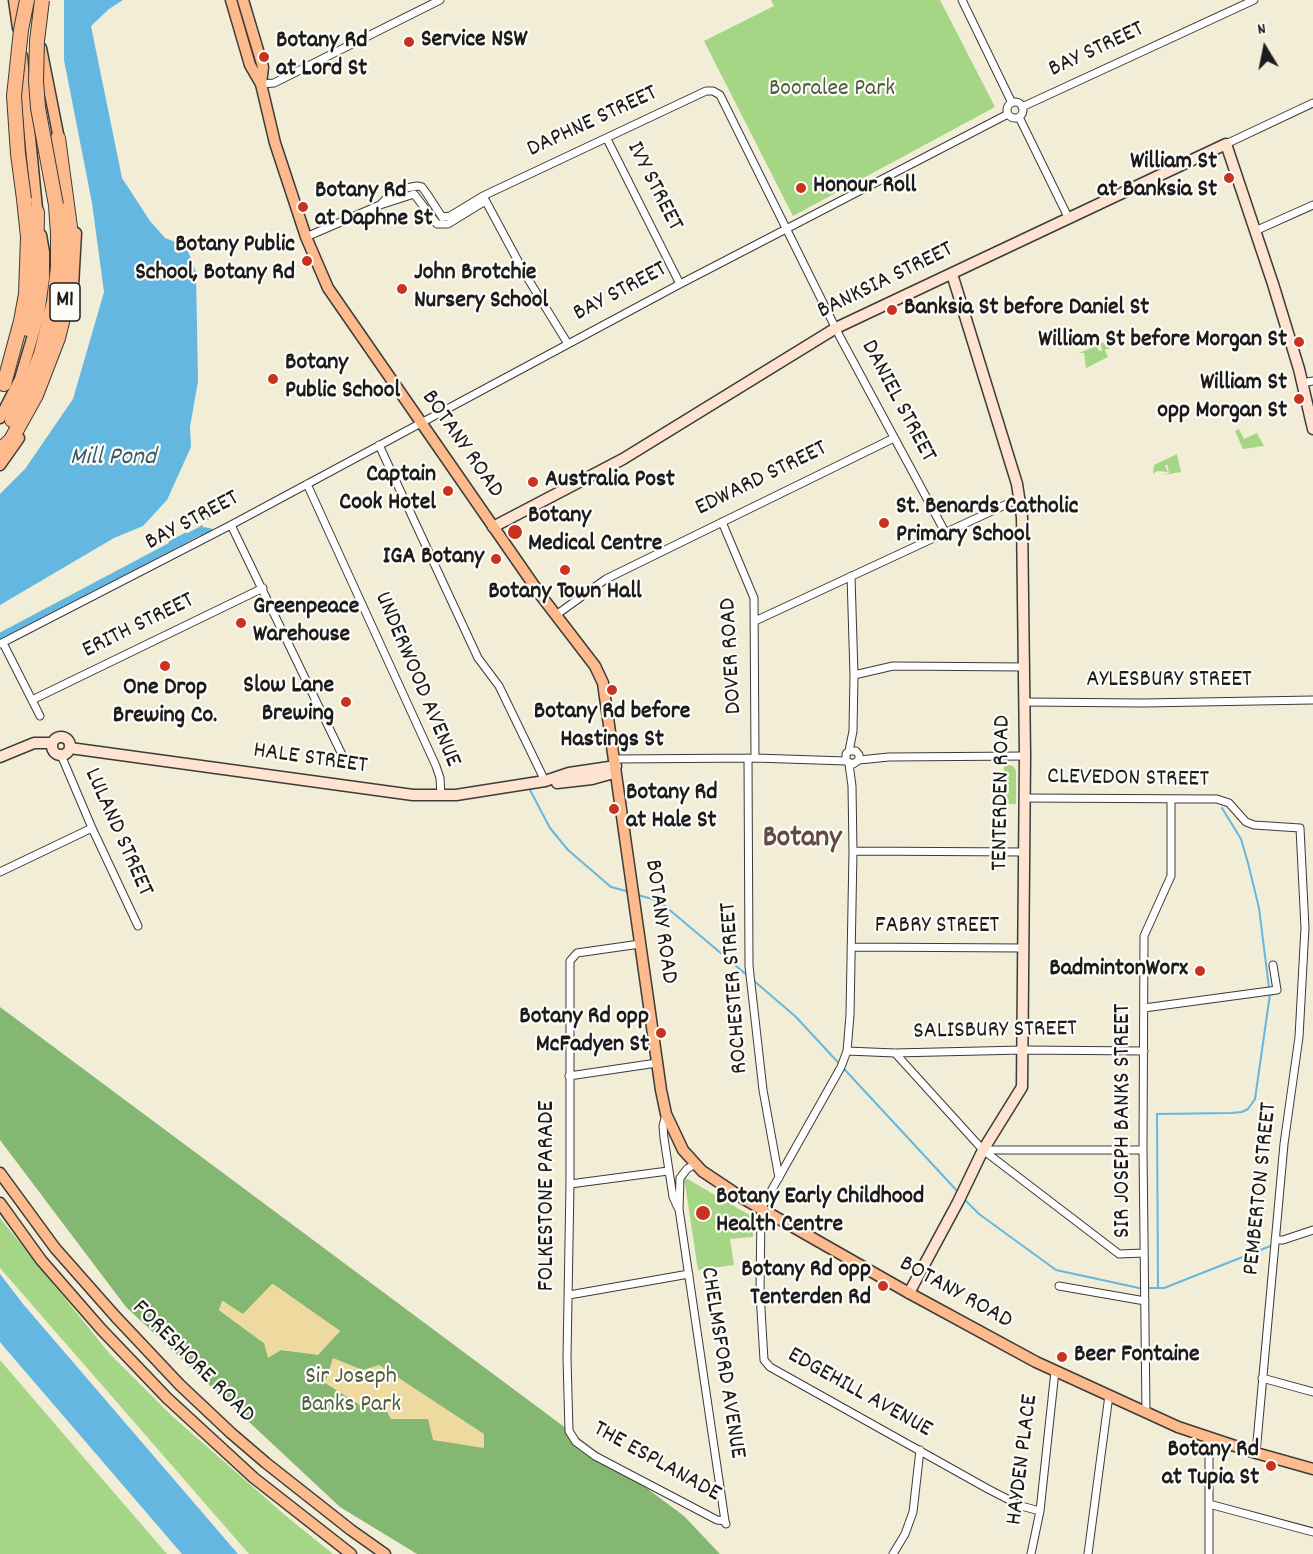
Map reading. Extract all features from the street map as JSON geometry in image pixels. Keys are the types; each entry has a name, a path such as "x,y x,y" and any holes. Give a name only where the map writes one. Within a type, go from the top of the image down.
{"highway":[{"name":"M1","path":"2,388 21,321 26,294 28,237 14,96 21,30 27,0"},
{"name":"M1","path":"0,441 26,392 47,334 58,267 56,205 38,108 36,81 37,41 42,0"},
{"name":"M1","path":"0,450 11,440 36,395 58,338 65,310 70,227 58,138"},
{"path":"2,388 19,358 34,305 37,212"}],"main road":[{"path":"0,418 20,379 39,315 44,278 44,252 37,212 24,71 14,0"},
{"name":"M1","path":"32,0 58,138"},
{"name":"BOTANY ROAD","path":"231,0 250,65 261,84 275,143 306,237 328,288 493,527 600,674 606,693 657,1064 666,1114 676,1139 695,1164 719,1184 1026,1358 1146,1413 1209,1438 1313,1469"},
{"name":"BOTANY ROAD","path":"243,0 263,67 261,84"},
{"path":"0,465 25,429 43,392 64,335 72,305 76,231 69,174 58,138"},
{"name":"FORESHORE ROAD","path":"0,1173 56,1248 115,1316 180,1384 266,1463 385,1554"},
{"name":"FORESHORE ROAD","path":"0,1203 41,1260 101,1329 167,1398 254,1478 351,1554"}],"street":[{"path":"261,84 274,83 440,0"},
{"path":"962,0 1012,103"},
{"name":"BAY STREET","path":"1022,107 1254,0"},
{"name":"DAPHNE STREET","path":"306,237 380,206 388,197 406,188 417,186 422,187 442,217 450,216 483,196 706,91 713,91 720,95"},
{"name":"DANIEL STREET","path":"720,95 785,229 945,532"},
{"path":"1012,103 1022,107 1022,114 1019,117 1012,118 1008,114 1007,107 1012,103"},
{"name":"BANKSIA STREET","path":"493,527 623,459 836,328 1313,103"},
{"name":"BAY STREET","path":"1,644 231,525 680,284 1008,114"},
{"path":"1019,117 1069,219"},
{"name":"IVY STREET","path":"607,139 680,284"},
{"path":"1226,144 1308,382 1313,429"},
{"path":"483,196 525,274 568,344"},
{"path":"1255,231 1313,205"},
{"name":"TENTERDEN ROAD","path":"909,1293 983,1150 1022,1087 1025,702 1022,517 1017,484 952,274"},
{"name":"EDWARD STREET","path":"556,615 606,579 894,438"},
{"path":"379,445 478,658 499,686 545,781"},
{"name":"UNDERWOOD AVENUE","path":"307,484 439,775 440,791"},
{"path":"755,621 1020,498"},
{"name":"DOVER ROAD","path":"722,522 754,598 751,758"},
{"path":"231,525 347,765"},
{"path":"761,1209 842,1067 847,1051 850,1015 853,851 854,675 850,576"},
{"name":"ERITH STREET","path":"32,700 263,588"},
{"path":"1,644 40,716"},
{"path":"854,675 893,666 1024,667"},
{"name":"AYLESBURY STREET","path":"1025,702 1144,703 1313,700"},
{"path":"0,757 34,742 52,743 58,737 64,736 69,740 66,752 53,751 52,743"},
{"name":"HALE STREET","path":"66,752 413,795 440,791 475,792 545,781 569,773 616,766"},
{"name":"LULAND STREET","path":"66,752 92,828 138,926"},
{"path":"616,766 751,758 1025,756"},
{"name":"ROCHESTER STREET","path":"751,758 749,966 763,1090 779,1178"},
{"name":"CLEVEDON STREET","path":"1024,798 1217,799 1229,803 1246,822 1254,825 1300,828 1309,928"},
{"name":"SIR JOSEPH BANKS STREET","path":"1146,1413 1143,1150 1144,936 1171,876 1171,799"},
{"path":"0,872 92,828"},
{"path":"853,851 1023,852"},
{"name":"PEMBERTON STREET","path":"1256,1453 1284,1144 1299,1037 1309,928"},
{"name":"FOLKESTONE PARADE","path":"569,1431 567,1358 570,960 577,953 640,944"},
{"name":"FABRY STREET","path":"851,947 1023,948"},
{"path":"1144,1008 1277,990 1273,964"},
{"name":"SALISBURY STREET","path":"847,1051 894,1053 1022,1050 1144,1051"},
{"path":"894,1053 983,1150 1119,1254 1144,1253"},
{"path":"569,1076 657,1064"},
{"name":"CHELMSFORD AVENUE","path":"666,1114 663,1126 668,1171 673,1197 679,1209"},
{"path":"983,1150 1143,1150"},
{"name":"CHELMSFORD AVENUE","path":"695,1164 682,1173 680,1178 679,1209 725,1523"},
{"path":"570,1184 668,1171"},
{"name":"EDGEHILL AVENUE","path":"761,1209 760,1293 764,1360 770,1367 1021,1506 1040,1511"},
{"path":"1275,1240 1283,1240 1313,1230"},
{"path":"569,1295 689,1274"},
{"path":"1059,1286 1145,1301"},
{"name":"HAYDEN PLACE","path":"1031,1554 1040,1511 1055,1371"},
{"path":"1262,1378 1313,1392"},
{"path":"1088,1554 1108,1395"},
{"name":"THE ESPLANADE","path":"569,1431 576,1442 595,1456 725,1523"},
{"path":"1209,1438 1209,1554"},
{"path":"893,1554 905,1534 913,1512 920,1450"},
{"path":"1209,1504 1313,1532"}],"green space":[{"name":"Booralee Park","path":"771,0 940,0 995,107 793,216 704,41 774,6"},
{"path":"1100,341 1111,348 1105,350 1108,357 1086,368 1084,353 1079,353 1098,345 1098,350 1102,351"},
{"path":"1239,429 1244,439 1257,433 1264,446 1243,449 1235,431"},
{"path":"1177,454 1181,472 1162,475 1169,473 1167,464 1165,466 1168,472 1157,471 1153,474 1154,465"},
{"path":"1004,764 1013,766 1016,771 1016,804 1004,804"},
{"name":"Sir Joseph Banks Park","path":"0,1007 684,1516 720,1554 417,1554 340,1507 126,1307 0,1140","holes":["273,1284 340,1331 318,1354 281,1350 264,1343 219,1310 223,1301 243,1315","379,1365 483,1448 428,1418 391,1419 386,1409 360,1405"]},
{"path":"684,1177 753,1217 753,1237 730,1239 734,1265 698,1270"},
{"path":"0,1218 109,1353 172,1416 333,1554 249,1554 0,1268"},
{"path":"0,1360 97,1473 167,1554 0,1554"}],"sand":[{"path":"272,1284 340,1331 318,1355 281,1350 268,1358 264,1343 219,1310 222,1301 243,1314"},
{"path":"333,1358 363,1370 379,1365 484,1434 484,1448 433,1440 428,1419 391,1419 386,1409 360,1405 325,1383"}],"water":[{"name":"Mill Pond","path":"64,0 123,0 109,9 91,26 122,178 150,221 165,238 186,246 196,272 198,381 190,427 191,447 167,500 143,526 114,538 0,605 0,494 25,469 73,399 104,292 92,203 64,60"},
{"path":"0,1274 23,1304 238,1554 182,1554 5,1348 0,1342"}],"waterway":[{"path":"208,519 211,513"},
{"path":"167,549 170,542 185,534 193,534 202,526"},
{"path":"200,531 205,528"},
{"path":"0,637 200,531 209,532"},
{"path":"529,788 550,828 568,850 611,887 630,892"},
{"path":"1222,808 1241,839 1248,863 1259,908 1269,988"},
{"path":"638,895 659,901 748,976"},
{"path":"753,980 796,1017 959,1193"},
{"path":"1158,1288 1157,1114 1231,1113 1248,1109 1255,1099 1270,994"},
{"path":"963,1198 979,1214 1056,1270 1139,1288 1164,1288 1273,1245"}],"place":[{"name":"Service NSW","path":"409,42"},
{"name":"Botany Rd at Lord St","path":"264,57"},
{"name":"William St at Banksia St","path":"1229,178"},
{"name":"Honour Roll","path":"801,188"},
{"name":"Botany Rd at Daphne St","path":"303,207"},
{"name":"Botany Public School, Botany Rd","path":"307,261"},
{"name":"John Brotchie Nursery School","path":"402,289"},
{"name":"Banksia St before Daniel St","path":"892,310"},
{"name":"William St before Morgan St","path":"1299,342"},
{"name":"Botany Public School","path":"273,379"},
{"name":"William St opp Morgan St","path":"1299,399"},
{"name":"Australia Post","path":"533,482"},
{"name":"Captain Cook Hotel","path":"448,491"},
{"name":"St. Benards Catholic Primary School","path":"884,523"},
{"name":"Botany Medical Centre","path":"515,532"},
{"name":"IGA Botany","path":"496,559"},
{"name":"Botany Town Hall","path":"565,570"},
{"name":"Greenpeace Warehouse","path":"241,623"},
{"name":"One Drop Brewing Co.","path":"165,666"},
{"name":"Botany Rd before Hastings St","path":"612,690"},
{"name":"Slow Lane Brewing","path":"346,702"},
{"name":"Botany Rd at Hale St","path":"614,809"},
{"name":"BadmintonWorx","path":"1200,971"},
{"name":"Botany Rd opp McFadyen St","path":"661,1033"},
{"name":"Botany Early Childhood Health Centre","path":"703,1213"},
{"name":"Botany Rd opp Tenterden Rd","path":"883,1286"},
{"name":"Beer Fontaine","path":"1062,1357"},
{"name":"Botany Rd at Tupia St","path":"1271,1466"}],"district":[{"name":"Botany","path":"802,841"}]}
